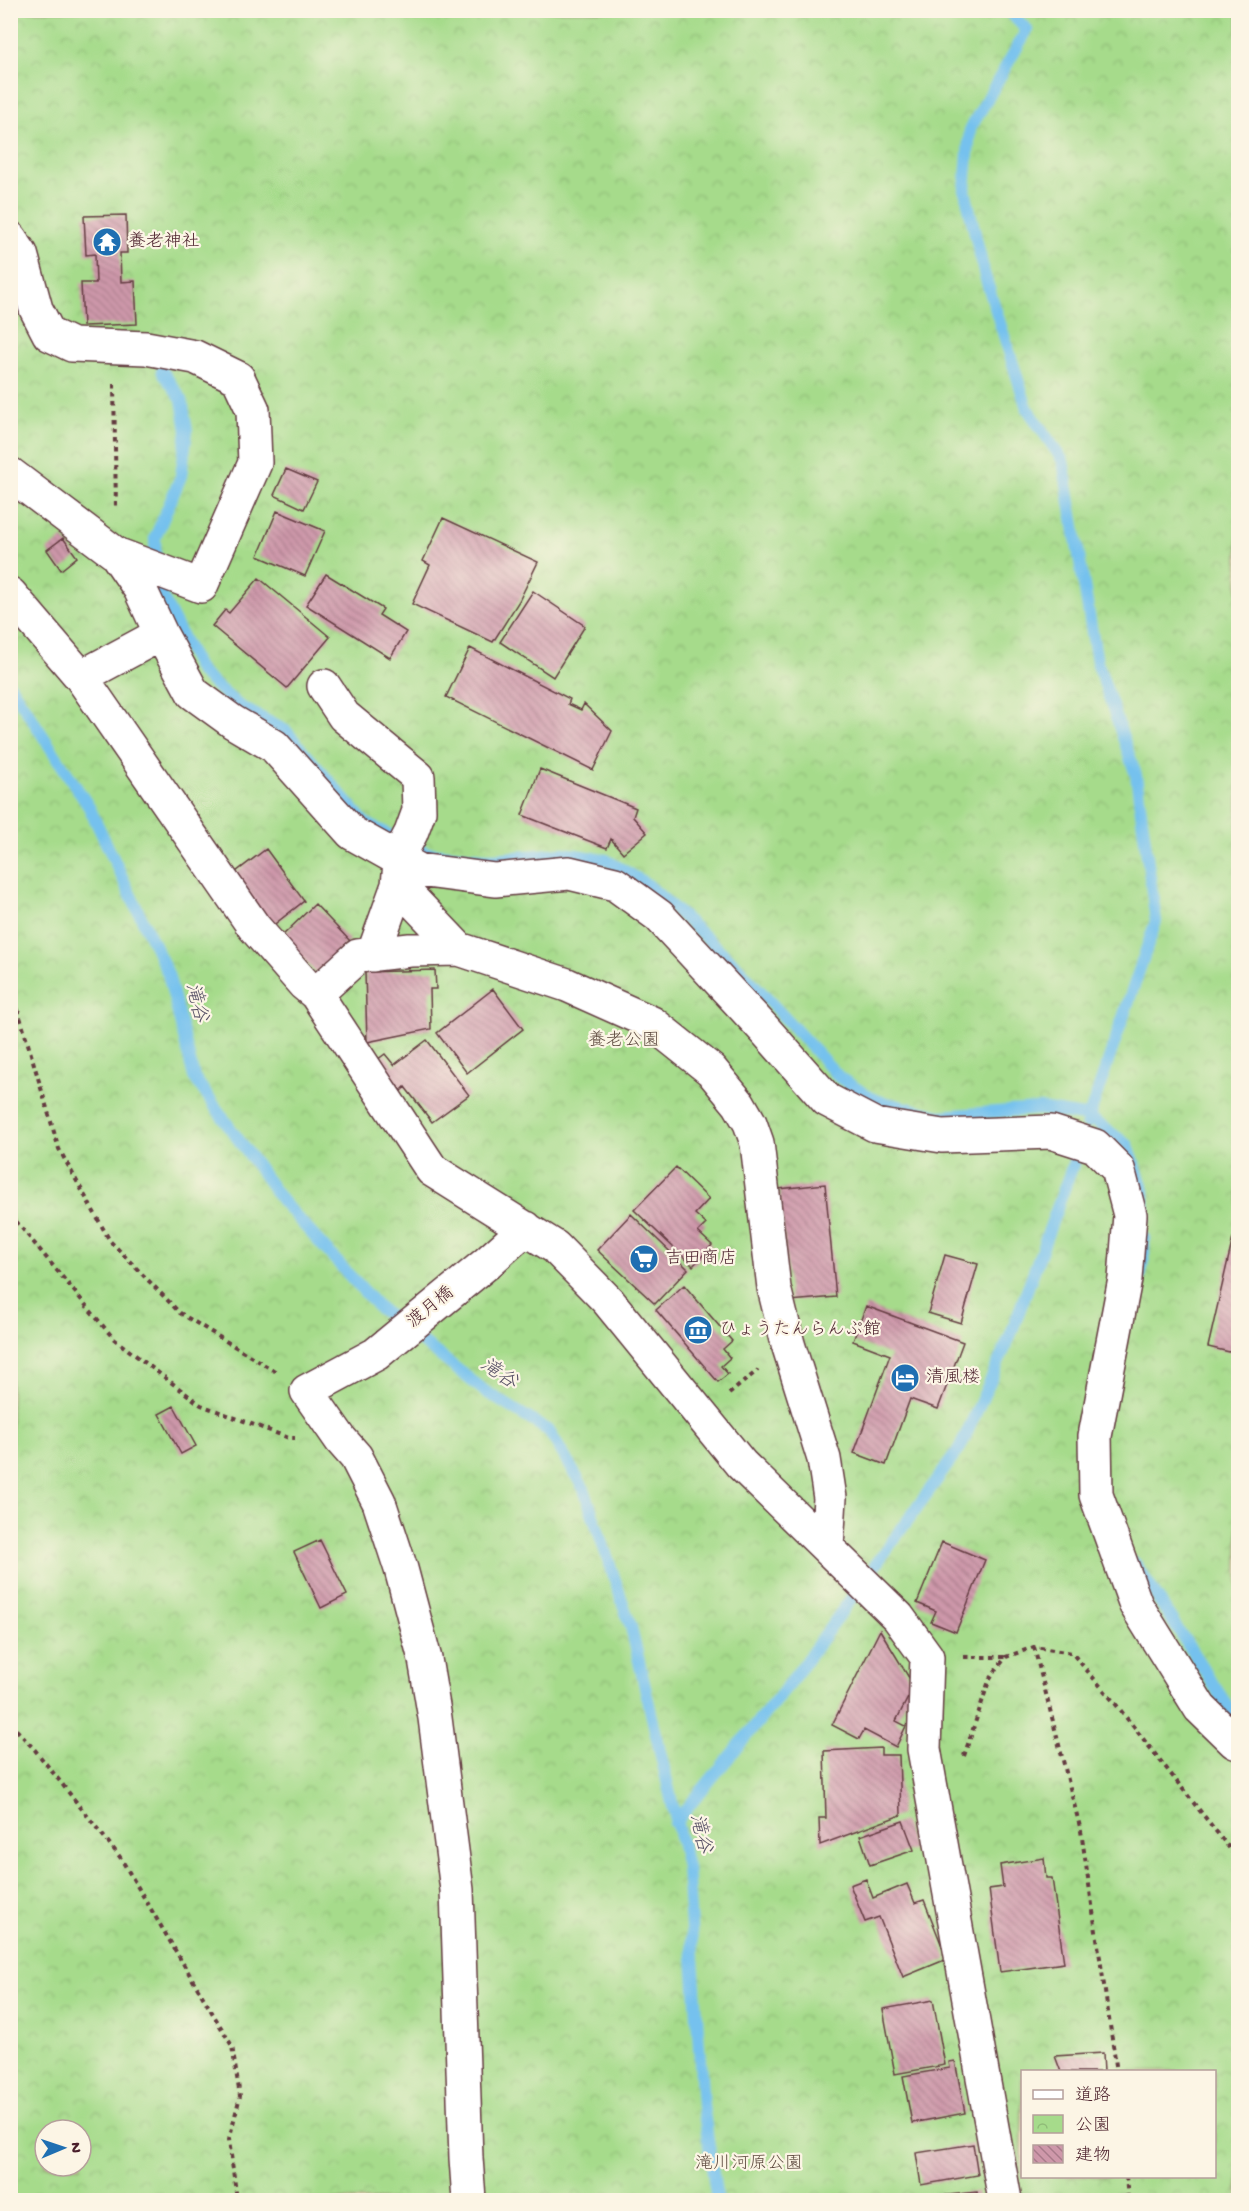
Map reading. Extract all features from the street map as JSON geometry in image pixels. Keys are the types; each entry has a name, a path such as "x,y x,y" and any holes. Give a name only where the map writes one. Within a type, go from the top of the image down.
{"street":[{"path":"10,238 21,254 36,309 49,334 72,345 146,348 195,357 238,378 253,410 255,463 201,586 116,554 10,474"},
{"path":"116,554 140,589 193,693 233,722 274,746 352,833 402,857 418,870 495,880 569,873 615,884 659,916 765,1029 827,1100 875,1125 942,1136 1052,1132 1095,1146 1118,1169 1130,1215 1125,1279 1095,1436 1096,1495 1136,1605 1200,1708 1235,1742 1239,1743"},
{"path":"10,594 81,677 254,927 304,984 316,994 432,1170 555,1246 608,1301 741,1464 883,1601 898,1617 927,1657 924,1749 1005,2200"},
{"path":"81,677 161,634"},
{"path":"324,686 344,716 418,777 419,811 402,857 373,955"},
{"path":"402,857 459,949"},
{"path":"316,994 358,956 410,950 459,949 567,984 652,1023 711,1070 739,1104 750,1123 757,1143 774,1288 788,1344 824,1459 836,1556"},
{"name":"渡月橋","path":"307,1391 376,1354 526,1228"},
{"path":"307,1391 341,1440 356,1457 379,1502 401,1569 424,1659 435,1718 457,1890 469,2200"}],"path":[{"path":"113,347 116,554"},
{"path":"10,983 59,1149 110,1241 180,1313 307,1391"},
{"path":"10,1214 114,1339 201,1406 289,1438 341,1440"},
{"path":"702,1417 788,1344"},
{"path":"927,1657 1006,1657 1034,1647 1072,1653 1239,1859"},
{"path":"1034,1647 1081,1831 1117,2070"},
{"path":"961,1767 990,1678 1006,1657"},
{"path":"10,1723 120,1857 232,2046 240,2096 230,2140 237,2200"},
{"path":"1126,2178 1128,2200"}],"green space":[{"name":"養老公園","path":"11,11 1238,11 1238,2200 11,2200"}],"building":[{"path":"126,215 127,253 120,253 121,282 135,281 137,324 83,326 81,283 96,283 95,254 86,255 84,216"},
{"path":"286,469 317,482 304,509 274,495"},
{"path":"277,511 325,531 305,576 258,556"},
{"path":"443,518 538,562 519,601 493,642 412,604 430,565 423,561"},
{"path":"63,538 77,557 61,570 47,550"},
{"path":"326,574 383,609 379,615 406,632 390,658 306,605"},
{"path":"259,578 330,637 287,688 212,626 225,610 229,613"},
{"path":"533,591 585,626 553,677 500,642"},
{"path":"470,648 570,699 568,704 581,710 584,704 612,731 593,770 446,697"},
{"path":"540,769 636,808 633,817 647,833 623,853 611,839 607,848 522,815"},
{"path":"266,849 304,901 271,927 232,875"},
{"path":"315,904 350,941 316,973 282,936"},
{"path":"435,970 436,989 430,989 431,1029 367,1042 365,972"},
{"path":"493,989 523,1029 467,1073 437,1033"},
{"path":"427,1040 469,1095 432,1122 405,1087 401,1091 377,1060 385,1054 394,1065"},
{"path":"676,1167 709,1199 695,1214 706,1224 698,1232 712,1245 693,1266 634,1210"},
{"path":"825,1184 836,1297 790,1301 779,1189"},
{"path":"631,1214 688,1269 655,1304 597,1250"},
{"path":"1233,1238 1238,1240 1238,1354 1208,1347"},
{"path":"945,1255 978,1264 961,1323 928,1313"},
{"path":"684,1285 732,1341 723,1349 730,1358 721,1366 728,1374 718,1382 656,1310"},
{"path":"866,1306 963,1342 938,1409 910,1399 886,1465 854,1453 890,1355 853,1341"},
{"path":"174,1406 196,1446 181,1454 159,1414"},
{"path":"320,1540 347,1595 321,1608 294,1552"},
{"path":"942,1542 985,1560 956,1632 931,1622 936,1611 917,1603"},
{"path":"880,1630 914,1686 896,1721 906,1726 896,1747 864,1730 859,1739 832,1725"},
{"path":"881,1748 881,1755 899,1755 901,1815 820,1845 819,1818 826,1818 824,1751"},
{"path":"903,1821 914,1850 870,1865 860,1836"},
{"path":"1044,1858 1046,1878 1052,1878 1064,1963 1000,1972 989,1889 1003,1887 1000,1865"},
{"path":"866,1879 873,1898 907,1884 915,1903 924,1900 947,1959 903,1977 879,1917 865,1922 850,1885"},
{"path":"933,2000 945,2065 895,2074 883,2009"},
{"path":"1103,2053 1104,2070 1060,2070 1055,2056"},
{"path":"955,2061 965,2113 912,2123 903,2076 950,2068 949,2062"},
{"path":"973,2144 978,2175 921,2185 916,2153"},
{"path":"977,2192 978,2200 920,2200 920,2198"}],"waterway":[{"path":"1008,10 1027,30 970,129 965,190 984,273 1027,408 1063,461 1097,662 1136,775 1156,921 1087,1123"},
{"path":"162,371 182,400 187,431 181,476 155,538 156,585 200,672 239,706 286,731 365,823 427,853 494,859 563,853 606,860 648,885 738,967 840,1078 875,1100 940,1116 1040,1109 1089,1117 1128,1145 1144,1191 1144,1220"},
{"name":"滝谷","path":"10,685 89,807 168,974 194,1077 282,1201 379,1308 486,1392 549,1431 584,1489 631,1627 687,1867 703,2106 717,2200"},
{"path":"675,1823 790,1683 960,1448 1009,1339 1081,1143"},
{"path":"1140,1277 1144,1258 1144,1238"},
{"path":"1135,1563 1238,1720"}],"place":[{"name":"養老神社","path":"107,242"},
{"name":"吉田商店","path":"644,1259"},
{"name":"ひょうたんらんぷ館","path":"698,1330"},
{"name":"清風楼","path":"905,1378"}],"park label":[{"name":"滝川河原公園","path":"749,2164"}]}
